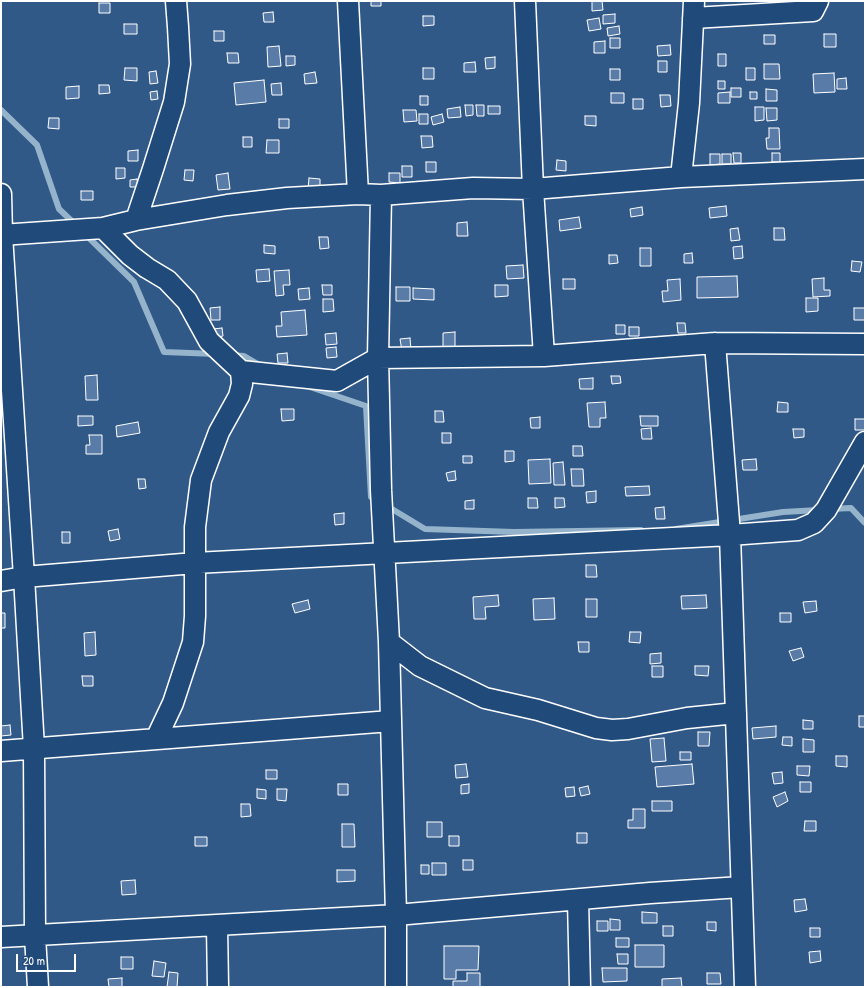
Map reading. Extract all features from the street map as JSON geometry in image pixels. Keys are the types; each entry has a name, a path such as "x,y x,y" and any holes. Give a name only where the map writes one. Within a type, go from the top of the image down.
{"street":[{"path":"136,220 174,102 180,64 176,1"},
{"path":"348,1 358,194"},
{"path":"525,1 533,189 544,356"},
{"path":"681,177 689,103 693,9 813,11 818,1"},
{"path":"1,235 103,228 136,220 227,205 287,198 358,194 381,195 473,188 533,189 681,177 865,169"},
{"path":"1,194 1,235 34,748 35,936 38,987"},
{"path":"381,195 378,358 381,490 390,642 396,916 396,987"},
{"path":"103,228 130,256 167,280 187,301 209,341 242,371 337,381 378,358 544,356 715,343 865,344"},
{"path":"715,343 730,535 745,987"},
{"path":"156,739 173,703 193,642 195,527 201,480 220,432 239,396 242,384 242,371"},
{"path":"1,581 24,577 195,563 730,535 798,530 814,523 826,510 865,442"},
{"path":"390,642 420,666 485,698 538,710 596,728 612,730 628,729 687,718 736,713"},
{"path":"1,751 391,721"},
{"path":"1,937 396,916 650,893 741,887"},
{"path":"578,900 580,987"},
{"path":"217,926 218,987"}],"building":[{"path":"371,1 381,1 381,6 371,6"},
{"path":"592,1 602,1 603,10 592,11"},
{"path":"99,3 110,3 110,13 99,13"},
{"path":"273,12 274,22 264,22 263,13"},
{"path":"615,14 615,23 603,24 603,15"},
{"path":"423,16 434,16 434,25 423,26"},
{"path":"599,18 601,29 589,31 587,20"},
{"path":"124,24 137,24 137,34 124,34"},
{"path":"619,26 620,34 608,36 607,28"},
{"path":"214,31 224,31 224,41 214,41"},
{"path":"824,34 836,34 836,47 824,47"},
{"path":"764,35 775,35 775,44 764,44"},
{"path":"610,38 620,38 620,48 610,48"},
{"path":"605,41 605,53 594,53 594,42"},
{"path":"670,45 671,55 658,56 657,46"},
{"path":"279,46 281,66 268,67 267,47"},
{"path":"227,53 238,53 239,63 228,63"},
{"path":"718,54 726,54 726,66 718,66"},
{"path":"286,56 295,56 295,65 286,66"},
{"path":"495,57 495,68 486,69 485,58"},
{"path":"658,61 667,61 667,72 658,72"},
{"path":"475,62 476,72 464,72 464,63"},
{"path":"764,64 779,64 780,79 764,79"},
{"path":"125,68 137,68 137,81 124,80"},
{"path":"423,68 434,68 434,79 423,79"},
{"path":"746,68 755,68 755,80 746,80"},
{"path":"610,69 620,69 620,80 610,80"},
{"path":"156,71 158,83 150,84 149,72"},
{"path":"315,72 317,83 305,84 304,74"},
{"path":"834,73 835,92 814,93 813,74"},
{"path":"846,78 847,89 837,89 837,79"},
{"path":"264,80 266,102 236,105 234,83"},
{"path":"718,81 725,81 725,89 718,89"},
{"path":"281,83 282,95 272,95 271,84"},
{"path":"99,85 109,85 110,93 99,94"},
{"path":"79,86 79,98 66,99 66,87"},
{"path":"731,88 741,88 741,97 731,97"},
{"path":"766,89 777,90 777,101 766,101"},
{"path":"157,91 158,99 151,100 150,92"},
{"path":"730,92 730,103 718,103 718,93"},
{"path":"750,92 757,92 757,99 750,99"},
{"path":"611,93 624,93 624,103 611,103"},
{"path":"660,95 670,95 671,106 661,107"},
{"path":"420,96 428,96 428,105 420,105"},
{"path":"633,99 643,99 643,109 633,109"},
{"path":"465,105 473,105 473,115 466,116"},
{"path":"476,105 484,105 484,116 477,116"},
{"path":"488,106 500,106 500,114 488,114"},
{"path":"460,107 461,117 448,118 447,109"},
{"path":"755,107 764,107 764,120 755,121"},
{"path":"766,108 777,108 777,120 767,121"},
{"path":"403,110 416,110 417,121 404,122"},
{"path":"419,114 428,114 428,124 419,124"},
{"path":"442,114 444,122 433,125 431,117"},
{"path":"585,116 596,116 596,126 585,125"},
{"path":"49,118 59,118 59,129 48,128"},
{"path":"279,119 289,119 289,128 279,128"},
{"path":"769,128 779,128 780,149 767,149 766,138 769,138"},
{"path":"421,136 432,136 433,147 422,148"},
{"path":"243,137 252,137 252,147 243,147"},
{"path":"267,140 279,140 279,153 266,153"},
{"path":"138,150 138,161 128,161 128,151"},
{"path":"733,153 741,153 741,163 734,163"},
{"path":"772,153 780,153 780,162 772,162"},
{"path":"710,154 720,154 720,164 710,165"},
{"path":"722,154 731,154 731,164 722,164"},
{"path":"557,160 566,161 566,171 556,170"},
{"path":"426,162 436,162 436,172 426,172"},
{"path":"402,166 412,166 412,177 402,177"},
{"path":"116,168 125,168 125,178 116,179"},
{"path":"185,170 194,170 193,181 184,180"},
{"path":"228,173 230,189 218,190 216,175"},
{"path":"389,173 400,173 400,183 389,182"},
{"path":"309,178 320,179 320,190 308,189"},
{"path":"137,179 138,187 130,187 130,180"},
{"path":"81,191 93,191 93,200 81,200"},
{"path":"726,206 727,216 710,218 709,208"},
{"path":"642,207 643,215 631,217 630,209"},
{"path":"579,217 581,228 560,231 559,220"},
{"path":"467,222 468,236 457,236 457,223"},
{"path":"738,228 740,240 731,241 730,229"},
{"path":"774,228 784,228 785,240 774,240"},
{"path":"319,237 328,237 329,248 320,249"},
{"path":"264,245 275,246 275,254 264,253"},
{"path":"742,246 743,258 734,259 733,247"},
{"path":"640,248 651,248 651,266 640,266"},
{"path":"692,253 693,263 684,263 684,254"},
{"path":"609,255 617,255 618,263 609,264"},
{"path":"852,261 862,262 860,272 851,271"},
{"path":"523,265 524,278 507,279 506,266"},
{"path":"269,269 270,281 257,282 256,270"},
{"path":"289,270 290,285 283,285 284,295 276,296 274,271"},
{"path":"737,276 738,297 697,298 697,277"},
{"path":"824,278 824,290 830,290 830,296 813,297 812,279"},
{"path":"563,279 575,279 575,289 563,289"},
{"path":"680,279 681,300 663,302 662,291 668,291 667,280"},
{"path":"322,285 332,285 332,295 323,295"},
{"path":"495,285 508,285 508,296 495,297"},
{"path":"396,287 410,287 410,301 396,301"},
{"path":"309,288 310,299 299,300 298,289"},
{"path":"413,288 434,289 434,300 413,299"},
{"path":"806,298 818,298 818,311 806,312"},
{"path":"323,299 333,299 334,311 323,312"},
{"path":"220,307 220,320 211,320 210,308"},
{"path":"854,308 865,308 865,320 854,320"},
{"path":"305,310 307,335 277,337 276,326 282,326 281,312"},
{"path":"677,323 685,323 686,333 678,333"},
{"path":"616,325 625,325 625,334 616,334"},
{"path":"629,327 639,327 639,336 629,336"},
{"path":"222,328 223,336 215,338 213,329"},
{"path":"455,332 455,347 443,348 443,333"},
{"path":"336,333 337,344 326,345 325,334"},
{"path":"410,338 411,350 402,351 400,339"},
{"path":"336,347 337,357 327,358 326,348"},
{"path":"287,353 288,363 278,363 277,354"},
{"path":"97,375 98,400 86,400 85,376"},
{"path":"611,376 620,376 621,383 612,384"},
{"path":"593,378 593,389 580,389 579,379"},
{"path":"605,402 606,418 600,418 600,427 589,427 587,403"},
{"path":"778,402 788,403 788,412 777,412"},
{"path":"281,409 294,409 294,420 282,421"},
{"path":"435,411 443,411 444,422 435,422"},
{"path":"78,416 93,416 93,425 78,426"},
{"path":"640,416 658,416 658,426 641,426"},
{"path":"540,417 540,428 531,428 530,418"},
{"path":"855,419 865,419 865,430 855,430"},
{"path":"138,422 140,433 117,437 116,426"},
{"path":"651,428 652,439 642,439 641,429"},
{"path":"793,429 804,429 804,437 794,438"},
{"path":"442,433 451,433 451,443 442,443"},
{"path":"89,435 102,435 102,454 86,454 86,445 90,445"},
{"path":"573,446 582,446 583,456 573,456"},
{"path":"505,451 514,451 514,461 505,462"},
{"path":"463,456 472,456 472,463 463,463"},
{"path":"550,459 551,483 529,484 528,460"},
{"path":"756,459 757,470 743,470 742,460"},
{"path":"563,462 565,485 554,485 553,463"},
{"path":"571,469 583,469 584,486 572,486"},
{"path":"455,471 456,480 448,481 446,473"},
{"path":"138,479 145,479 146,488 139,489"},
{"path":"649,486 650,495 626,496 625,487"},
{"path":"596,491 596,502 587,503 586,492"},
{"path":"528,498 537,498 538,508 528,508"},
{"path":"555,498 564,498 565,507 555,508"},
{"path":"474,500 474,509 465,509 465,501"},
{"path":"664,507 665,519 656,519 655,508"},
{"path":"344,513 344,524 335,525 334,514"},
{"path":"118,529 120,539 110,541 108,531"},
{"path":"62,532 70,532 70,543 62,543"},
{"path":"586,565 596,565 597,577 586,577"},
{"path":"498,595 499,606 485,607 486,619 474,619 473,597"},
{"path":"706,595 707,608 682,609 681,596"},
{"path":"554,598 555,619 534,620 533,599"},
{"path":"586,599 597,599 597,617 586,617"},
{"path":"308,600 310,609 295,613 292,604"},
{"path":"816,601 817,611 805,613 803,602"},
{"path":"1,613 5,613 5,628 1,628"},
{"path":"780,613 791,613 791,622 780,622"},
{"path":"95,632 96,655 85,656 84,633"},
{"path":"630,632 641,632 640,643 629,642"},
{"path":"578,642 589,642 589,652 579,652"},
{"path":"801,648 804,657 793,661 789,651"},
{"path":"661,653 661,663 650,664 650,654"},
{"path":"652,666 663,666 663,677 652,677"},
{"path":"695,666 709,666 708,676 695,675"},
{"path":"82,676 93,676 93,686 83,686"},
{"path":"859,716 865,716 865,727 859,727"},
{"path":"803,720 813,721 813,729 803,729"},
{"path":"10,725 11,735 1,736 1,726"},
{"path":"776,726 776,737 753,739 752,728"},
{"path":"698,732 710,732 709,746 698,746"},
{"path":"783,737 792,737 792,746 782,745"},
{"path":"664,738 666,761 652,762 650,739"},
{"path":"803,739 814,740 814,752 803,752"},
{"path":"680,752 691,752 691,760 680,760"},
{"path":"836,756 847,756 847,767 836,766"},
{"path":"466,764 468,777 456,778 455,765"},
{"path":"692,764 694,784 657,787 655,767"},
{"path":"797,766 810,766 809,776 797,775"},
{"path":"266,770 277,770 277,779 266,779"},
{"path":"782,772 783,783 774,784 772,773"},
{"path":"800,782 811,782 811,792 800,792"},
{"path":"338,784 348,784 348,795 338,795"},
{"path":"469,784 469,793 461,794 461,785"},
{"path":"588,786 590,794 581,796 579,788"},
{"path":"574,787 575,796 566,797 565,788"},
{"path":"257,789 266,790 266,799 257,798"},
{"path":"277,789 287,789 286,801 277,800"},
{"path":"785,792 788,801 777,807 773,797"},
{"path":"652,801 672,801 672,811 652,811"},
{"path":"241,804 250,804 251,816 241,817"},
{"path":"633,809 645,809 645,828 628,828 628,820 633,820"},
{"path":"805,821 816,821 816,831 804,831"},
{"path":"427,822 442,822 442,837 427,837"},
{"path":"342,824 354,824 355,847 342,847"},
{"path":"577,833 587,833 587,843 577,843"},
{"path":"449,836 459,836 459,846 449,846"},
{"path":"195,837 207,837 207,846 195,846"},
{"path":"463,860 473,860 473,870 463,870"},
{"path":"432,863 446,863 446,875 432,875"},
{"path":"421,865 429,865 429,874 421,874"},
{"path":"337,870 355,870 355,881 337,882"},
{"path":"135,880 136,894 122,895 121,881"},
{"path":"805,899 807,910 795,912 794,900"},
{"path":"642,912 657,913 657,923 642,923"},
{"path":"610,919 620,920 620,930 610,930"},
{"path":"597,921 608,921 608,931 597,931"},
{"path":"707,922 716,922 716,931 707,930"},
{"path":"663,926 673,926 673,936 663,936"},
{"path":"810,928 820,928 820,937 810,937"},
{"path":"616,938 629,938 629,947 616,947"},
{"path":"635,945 664,945 664,967 635,967"},
{"path":"444,946 479,946 478,970 456,970 456,979 444,979"},
{"path":"820,951 821,961 810,963 809,952"},
{"path":"617,954 628,954 628,964 618,964"},
{"path":"121,957 133,957 133,969 121,969"},
{"path":"154,961 166,963 164,977 152,976"},
{"path":"602,968 627,968 627,981 603,982"},
{"path":"169,972 178,973 177,987 167,987"},
{"path":"467,973 480,973 480,987 453,987 453,981 467,981"},
{"path":"707,973 720,973 721,984 707,984"},
{"path":"122,978 122,987 109,987 108,979"},
{"path":"681,978 682,987 662,987 662,979"}],"waterway":[{"path":"1,110 37,145 59,209 77,226"},
{"path":"85,234 134,282 164,352 216,354"},
{"path":"231,355 244,356 263,367"},
{"path":"310,387 366,406 371,497 377,500"},
{"path":"387,506 425,529 514,532 641,530"},
{"path":"831,509 851,508 865,523"},
{"path":"676,529 783,512 819,510"}]}
